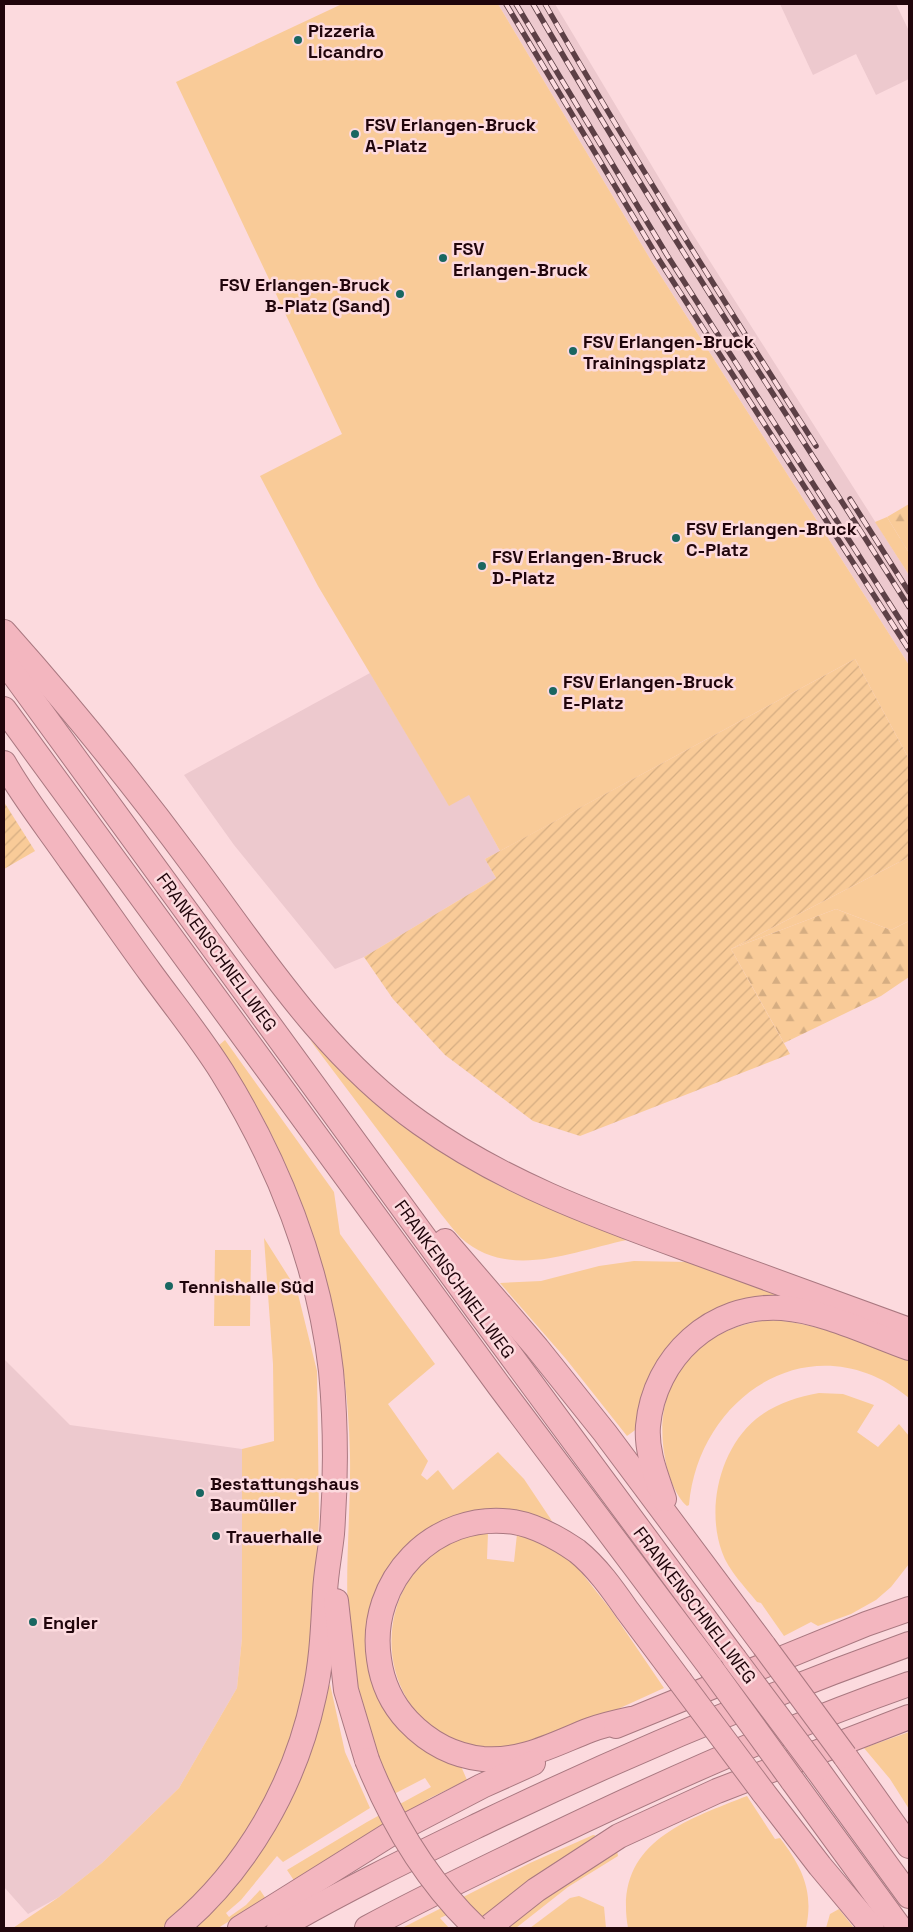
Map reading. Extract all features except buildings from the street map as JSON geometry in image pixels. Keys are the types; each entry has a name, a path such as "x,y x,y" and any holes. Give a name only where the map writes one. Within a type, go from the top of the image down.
{"highway":[{"path":"4,632 71,708 141,796 303,1012 358,1073 417,1122 499,1173 594,1216 909,1330"},
{"name":"FRANKENSCHNELLWEG","path":"4,661 370,1160 478,1311 909,1896"},
{"name":"FRANKENSCHNELLWEG","path":"4,709 900,1928"},
{"path":"4,763 109,915 206,1048 262,1144 281,1184 314,1277 331,1369 335,1480 332,1537 315,1693 306,1729 292,1769 273,1811 246,1852 195,1913 178,1928"},
{"path":"370,1160 408,1191 455,1254 520,1328 606,1433 901,1831 909,1846"},
{"path":"671,1520 654,1472 650,1454 648,1426 651,1409 662,1376 681,1348 693,1336 722,1319 737,1313 781,1308 816,1315 909,1348"},
{"path":"631,1719 591,1730 530,1755 508,1760 468,1756 439,1746 415,1728 400,1711 389,1693 380,1665 377,1634 379,1618 383,1603 396,1574 428,1542 455,1528 470,1524 501,1521 540,1530 564,1543 589,1562 820,1866 872,1928"},
{"path":"332,1537 338,1625 344,1674 354,1720 367,1760 379,1789 409,1845 446,1897 476,1928"},
{"path":"866,1624 909,1602"},
{"path":"240,1928 400,1829 482,1786 631,1719 866,1624 909,1609"},
{"path":"279,1928 401,1862 637,1752 752,1703 909,1644"},
{"path":"367,1928 414,1903 630,1798 776,1734 909,1684"},
{"path":"488,1928 536,1890 618,1836 717,1792 909,1717"}],"shaded area":[{"path":"498,4 555,4 692,233 909,575 909,665 652,262"},
{"path":"780,4 896,4 909,31 909,79 876,95 856,54 813,75"},
{"path":"370,673 449,805 469,794 500,851 485,859 496,878 364,957 335,969 234,845 184,775"},
{"path":"4,1359 70,1425 242,1449 242,1638 237,1688 179,1788 102,1863 59,1897 28,1914 4,1887"}],"green space":[{"name":"FSV Erlangen-Bruck","path":"342,4 498,4 652,262 909,665 909,759 855,659 500,851 469,795 449,806 318,586 260,476 342,434 176,82"},
{"path":"909,504 909,553 887,517"},
{"path":"887,517 909,553 909,575 875,522"},
{"path":"855,659 909,759 909,857 731,949 790,1054 580,1136 533,1121 445,1055 393,999 364,957 496,878 485,859"},
{"path":"4,802 35,851 4,869"},
{"path":"909,857 909,921 891,930 836,909 731,949"},
{"path":"836,909 891,930 909,921 909,977 881,996 784,1043 731,949"},
{"path":"225,1040 334,1192 340,1234 435,1364 388,1404 428,1461 421,1475 427,1480 438,1470 453,1490 498,1452 524,1479 552,1521 524,1513 418,1538 369,1665 460,1764 467,1780 430,1798 295,1882 287,1870 367,1822 431,1787 425,1778 394,1794 372,1735 360,1694 349,1632 347,1588 350,1455 344,1371 337,1329 317,1247 303,1207 287,1168 263,1119 218,1046"},
{"path":"310,1040 399,1119 422,1137 472,1170 530,1200 627,1240 563,1256 542,1259 520,1260 500,1258 480,1251 461,1238 453,1229"},
{"path":"264,1238 297,1290 317,1371 319,1517 314,1618 308,1683 297,1724 269,1797 225,1866 189,1906 162,1928 13,1928 59,1897 102,1863 179,1788 237,1688 242,1638 242,1449 274,1441 273,1364"},
{"path":"215,1250 251,1250 250,1326 214,1326"},
{"path":"634,1261 690,1262 791,1298 714,1312 638,1428 627,1436 566,1359 500,1283 541,1281 599,1266"},
{"path":"767,1320 786,1321 822,1329 909,1360 909,1398 873,1376 837,1366 801,1368 768,1380 738,1401 715,1430 698,1465 689,1505 687,1506 672,1484 665,1458 662,1431 665,1407 672,1384 683,1365 699,1349 718,1335 741,1326"},
{"path":"819,1393 843,1394 874,1405 857,1432 878,1447 899,1424 909,1436 909,1564 891,1587 876,1600 851,1614 818,1626 811,1622 784,1636 761,1603 757,1602 737,1578 725,1559 717,1535 716,1498 725,1463 733,1446 756,1419 778,1405"},
{"path":"488,1533 487,1559 514,1562 517,1534 559,1551 577,1567 611,1610 664,1688 550,1739 524,1747 496,1748 459,1742 429,1724 413,1707 401,1687 394,1664 391,1641 394,1617 402,1594 423,1562 441,1547 455,1540 465,1536"},
{"path":"330,1684 345,1752 370,1808 283,1862 277,1856 241,1900 226,1913 229,1917 246,1905 260,1890 266,1899 218,1928 192,1928 213,1907"},
{"path":"909,1732 909,1809 890,1779 864,1748"},
{"path":"747,1796 775,1839 780,1838 800,1869 807,1891 808,1915 806,1928 628,1928 626,1899 631,1875 642,1855 658,1840 678,1826"},
{"path":"595,1835 593,1841 485,1920 469,1905 440,1918 449,1928 402,1928 530,1863"},
{"path":"617,1851 618,1856 568,1887 516,1928 507,1928 553,1892"},
{"path":"579,1896 604,1907 606,1928 530,1928 570,1898"},
{"path":"839,1909 854,1928 826,1928 830,1914"}],"railway":[{"path":"506,4 658,258 909,650"},
{"path":"516,4 667,255 909,634"},
{"path":"533,4 624,157 909,607"},
{"path":"545,4 678,226 816,446"},
{"path":"850,499 909,592"}],"place":[{"name":"Pizzeria Licandro","path":"298,40"},
{"name":"FSV Erlangen-Bruck A-Platz","path":"355,134"},
{"name":"FSV Erlangen-Bruck","path":"443,258"},
{"name":"FSV Erlangen-Bruck B-Platz (Sand)","path":"400,294"},
{"name":"FSV Erlangen-Bruck Trainingsplatz","path":"573,351"},
{"name":"FSV Erlangen-Bruck C-Platz","path":"676,538"},
{"name":"FSV Erlangen-Bruck D-Platz","path":"482,566"},
{"name":"FSV Erlangen-Bruck E-Platz","path":"553,691"},
{"name":"Tennishalle Süd","path":"169,1286"},
{"name":"Bestattungshaus Baumüller","path":"200,1493"},
{"name":"Trauerhalle","path":"216,1536"},
{"name":"Engler","path":"33,1622"}]}
